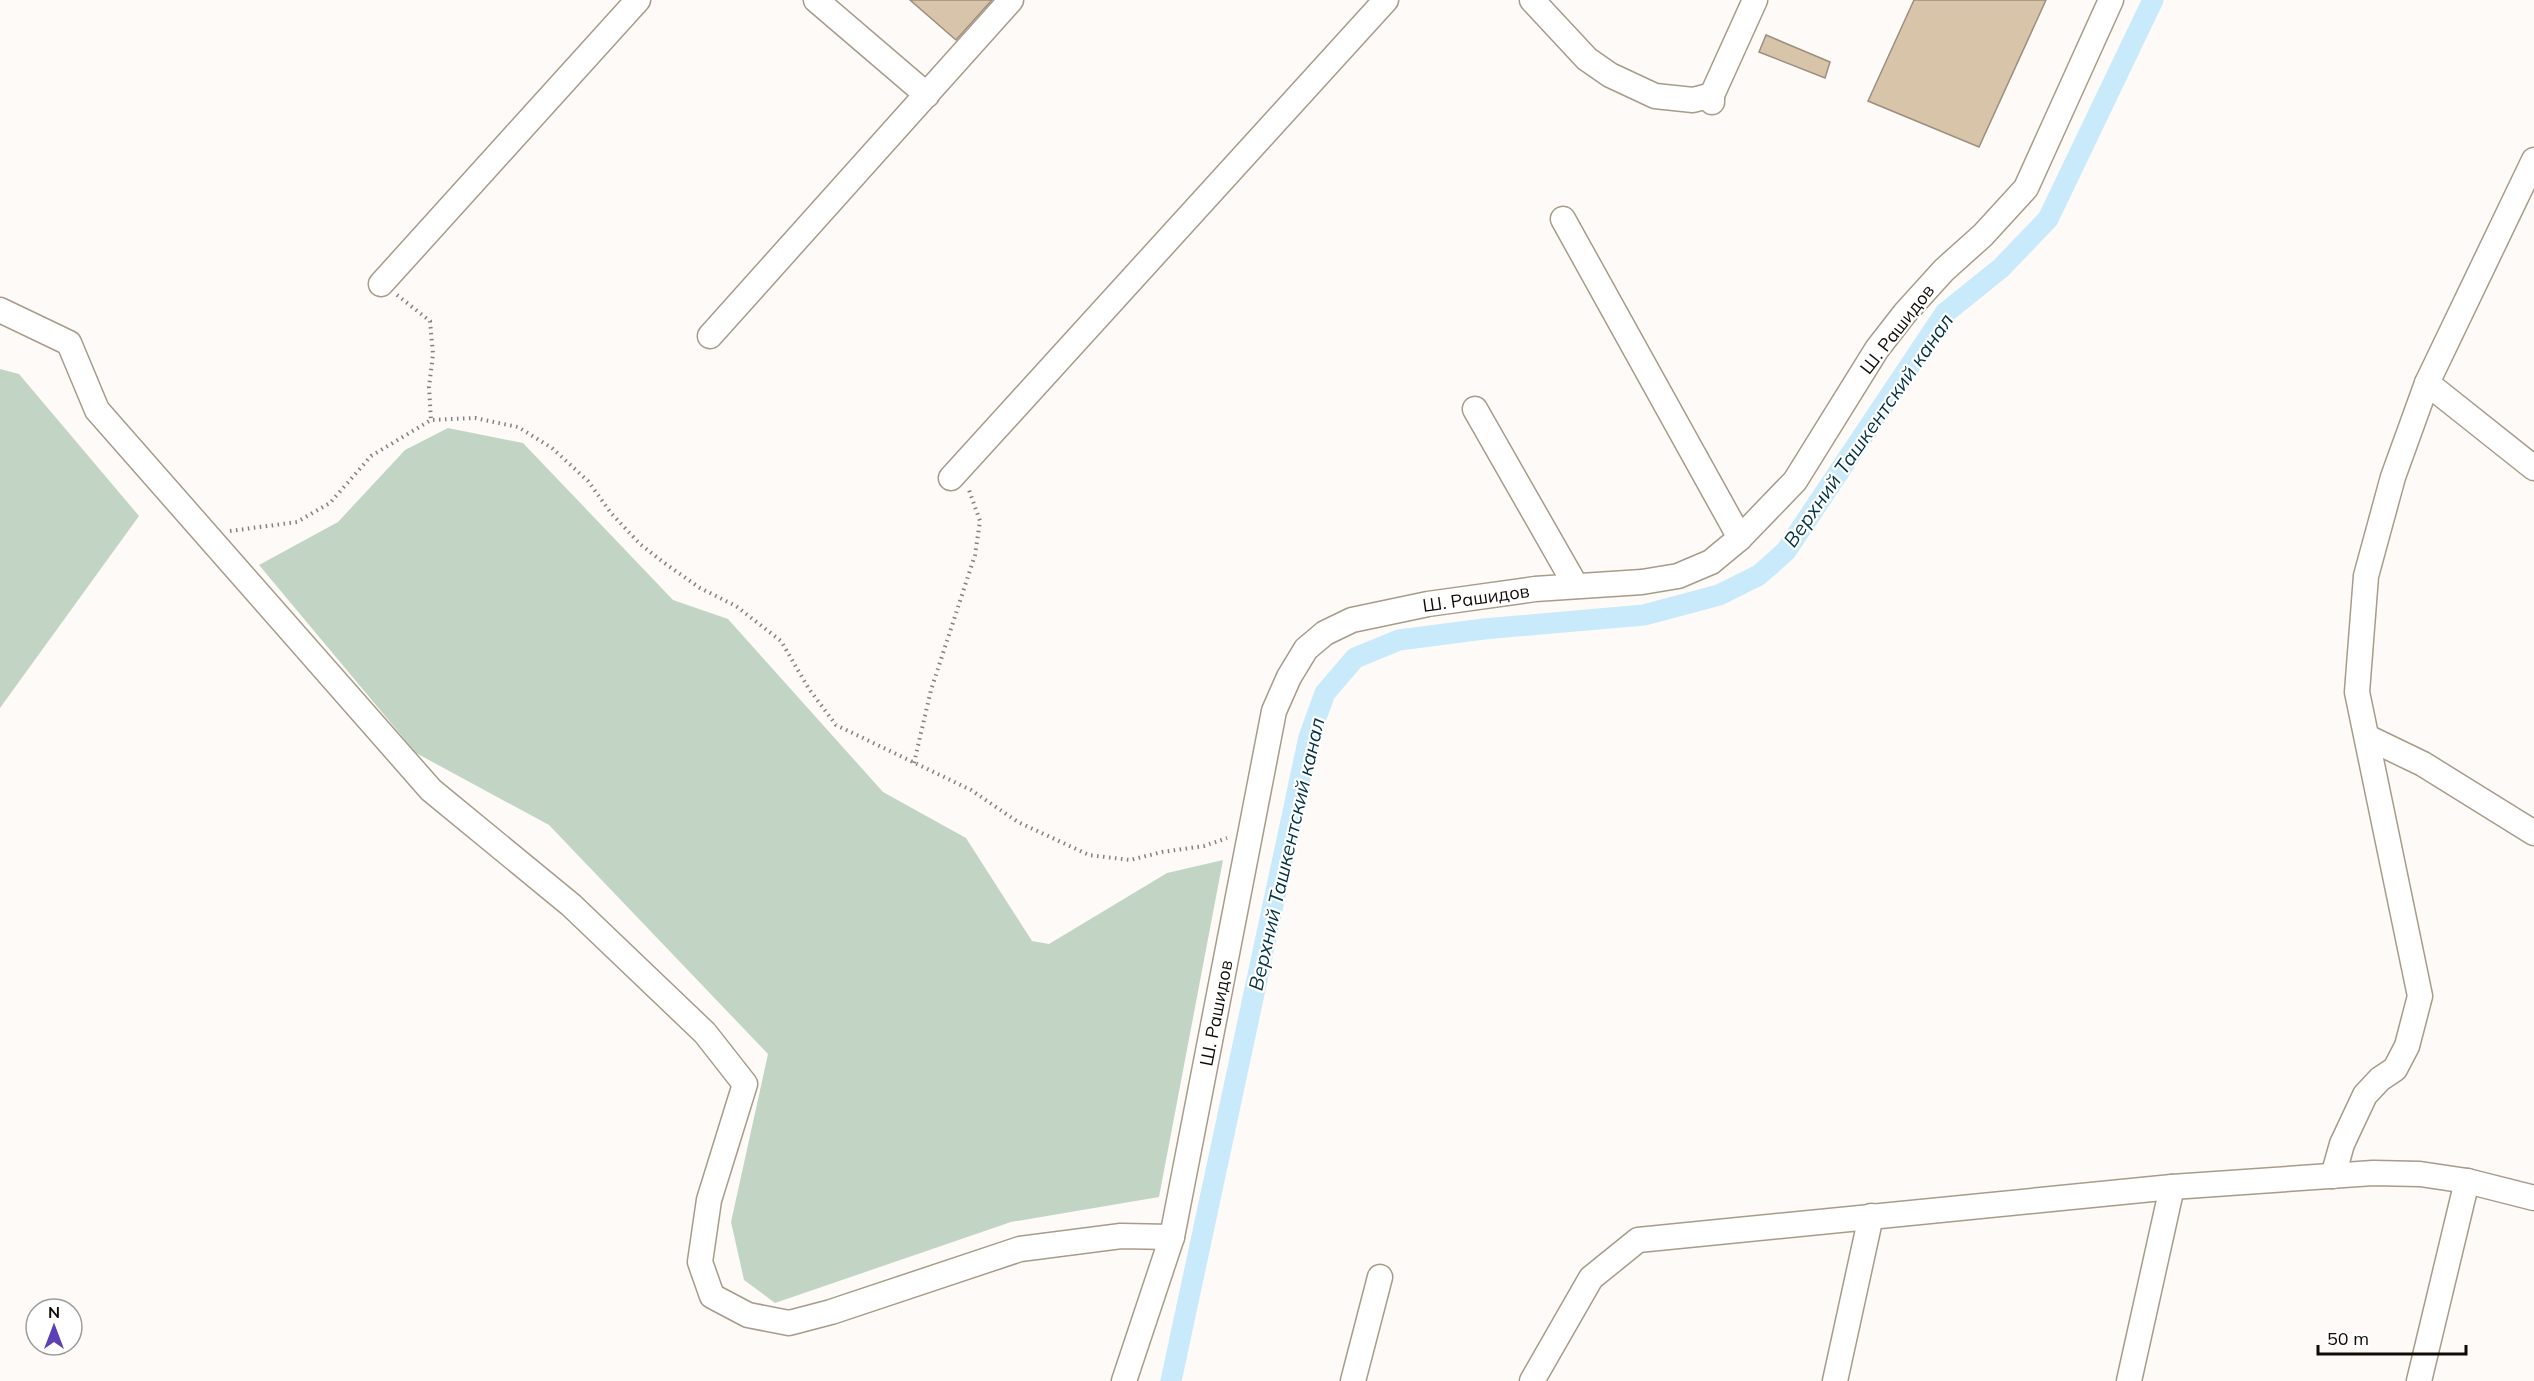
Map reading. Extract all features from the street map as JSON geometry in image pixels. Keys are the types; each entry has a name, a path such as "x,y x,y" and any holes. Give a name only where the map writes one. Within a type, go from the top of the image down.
{"street":[{"path":"381,284 638,0"},
{"path":"816,0 927,95"},
{"path":"710,336 1011,0"},
{"path":"951,478 1386,0"},
{"path":"1532,0 1587,58 1610,75 1655,96 1693,100 1712,99 1755,0"},
{"name":"Ш. Рашидов","path":"1124,1381 1172,1237 1274,711 1288,677 1306,649 1325,633 1352,620 1428,604 1535,589 1642,582 1678,576 1711,562 1740,538 1795,481 1876,349 1944,270 1983,236 2026,188 2111,0"},
{"path":"2333,1176 2342,1144 2365,1095 2380,1079 2395,1068 2407,1046 2420,996 2357,692 2366,576 2393,477 2427,383 2533,167"},
{"path":"1563,219 1740,538"},
{"path":"0,310 69,344 97,410 431,790 571,905 705,1033 745,1084 709,1200 700,1263 712,1296 748,1315 789,1323 831,1312 1020,1249 1121,1236 1172,1237"},
{"path":"2427,383 2534,468"},
{"path":"1475,410 1576,586"},
{"path":"2367,737 2423,764 2534,833"},
{"path":"1532,1381 1591,1278 1638,1240 2172,1187 2373,1173 2420,1174 2467,1181 2534,1198"},
{"path":"2419,1381 2467,1181"},
{"path":"2129,1381 2172,1187"},
{"path":"1835,1381 1871,1216"},
{"path":"1353,1381 1380,1277"}],"path":[{"path":"381,284 430,321 433,354 429,387 431,420"},
{"path":"205,533 248,530 297,522 330,503 371,456 431,420 475,418 518,427 552,448 588,481 611,513 640,544 700,588 736,606 781,641 809,689 836,725 971,790 1018,822 1089,855 1130,860 1162,852 1204,846 1251,832"},
{"path":"914,763 932,690 975,555 980,521 969,489 951,478"}],"green space":[{"path":"0,369 19,374 139,516 0,708"},
{"path":"448,428 523,443 673,600 728,619 883,792 966,838 1032,941 1049,944 1167,873 1223,860 1159,1197 1011,1222 775,1303 744,1280 731,1222 768,1054 549,825 416,753 259,565 338,522 405,450"}],"building":[{"path":"910,0 992,0 956,40"},
{"path":"1914,0 2046,0 1979,147 1868,101"},
{"path":"1766,35 1830,62 1825,78 1759,52"}],"waterway":[{"name":"Верхний Ташкентский канал","path":"1171,1381 1309,737 1325,693 1355,658 1399,640 1484,629 1644,615 1719,595 1759,575 1786,551 1945,313 2001,268 2048,219 2153,0"}]}
